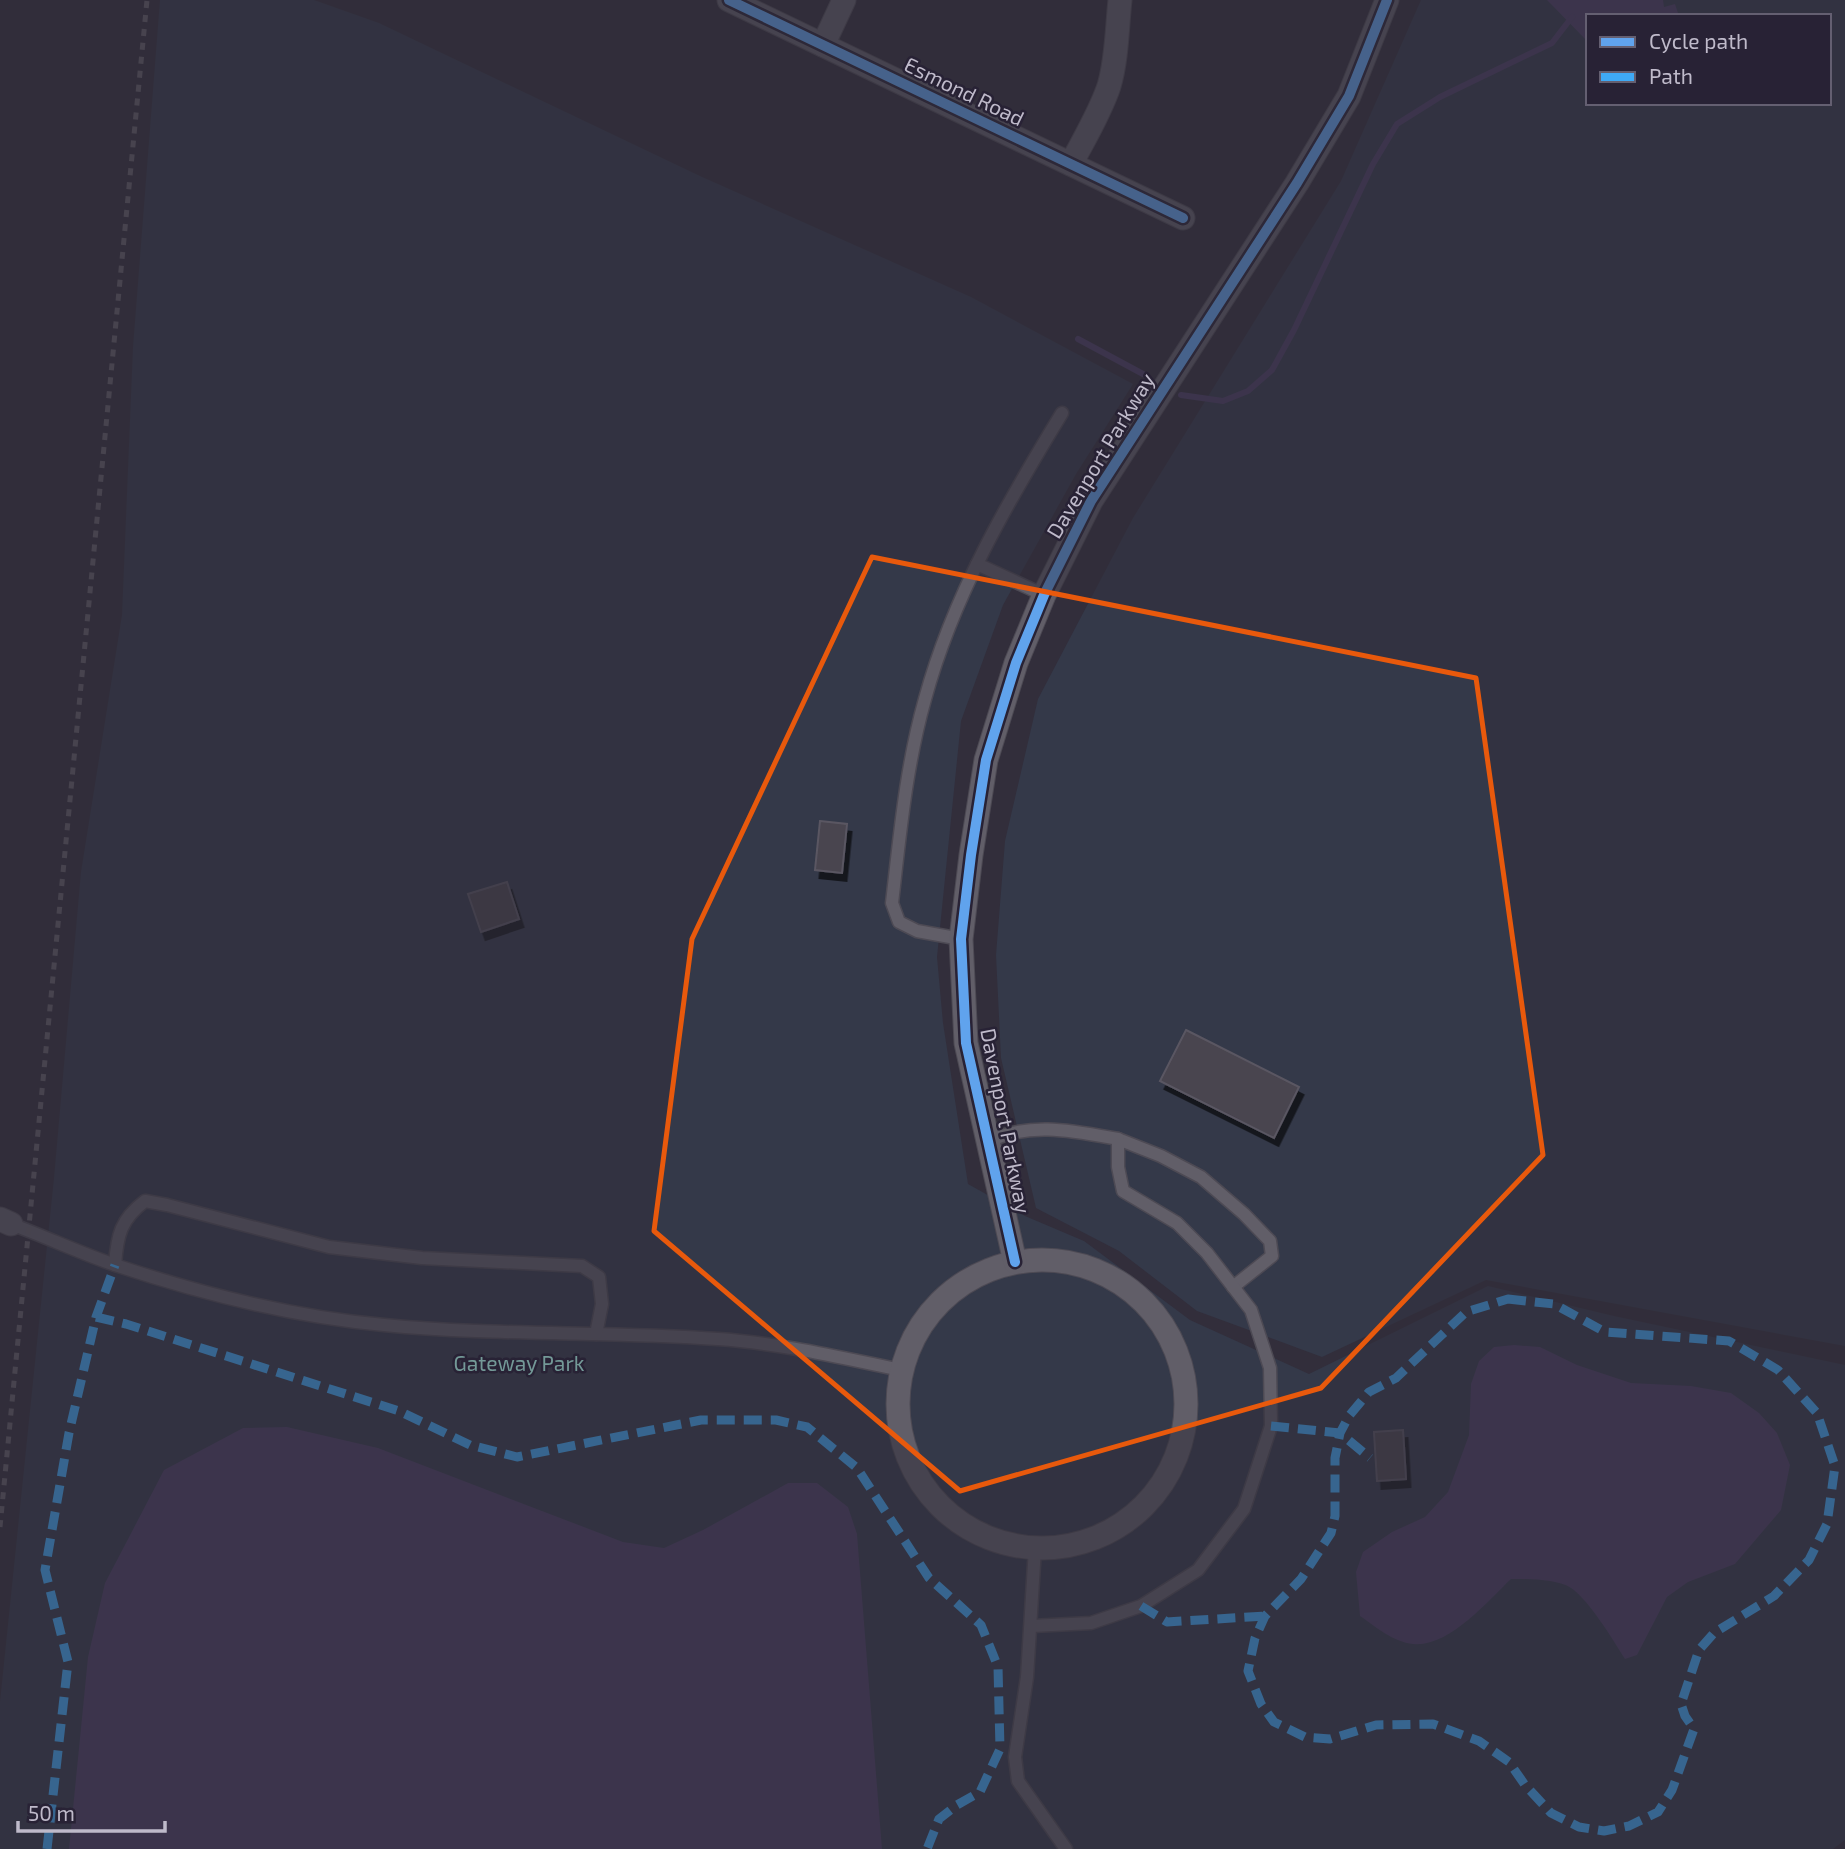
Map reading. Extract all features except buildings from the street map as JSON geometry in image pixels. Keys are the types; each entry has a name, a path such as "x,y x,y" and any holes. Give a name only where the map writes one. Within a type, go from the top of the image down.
{"street":[{"name":"Esmond Road","path":"729,0 1183,219"},
{"path":"823,45 844,0"},
{"path":"1071,164 1104,100 1109,84 1114,64 1120,0"},
{"name":"Davenport Parkway","path":"1015,1262 966,1043 961,939 986,760 1016,663 1044,595 1091,501 1297,183 1349,96 1387,0"},
{"path":"1050,1260 1084,1266 1116,1281 1143,1302 1165,1329 1180,1360 1186,1395 1184,1429 1174,1462 1157,1492 1132,1517 1103,1535 1070,1546 1035,1548 993,1540 956,1520 926,1490 906,1454 898,1412 901,1370 912,1339 930,1311 955,1289 983,1272 1015,1262 1050,1260"}],"lane":[{"path":"961,939 917,931 899,922 892,903 907,775 925,697 956,609 1010,498 1062,413"},
{"path":"977,564 1044,595"},
{"path":"987,1142 1003,1134 1032,1129 1070,1131 1118,1139 1161,1156 1201,1177 1244,1214 1270,1241 1272,1256 1233,1287"},
{"path":"1032,1626 1091,1623 1141,1606 1198,1570 1244,1509 1271,1426 1270,1368 1251,1310 1207,1253 1177,1223 1123,1191 1118,1167 1118,1139"},
{"path":"115,1265 117,1240 129,1213 145,1201 329,1247 422,1258 582,1266 599,1277 602,1304 596,1334"},
{"path":"5,1222 115,1265 290,1311 383,1325 521,1334 720,1339 828,1355 901,1370"},
{"path":"1035,1548 1032,1626 1015,1757 1018,1781 1066,1849"}],"highlighted area":[{"path":"872,557 1476,678 1543,1155 1321,1388 960,1491 654,1231 692,939"}],"green space":[{"name":"Gateway Park","path":"160,0 314,0 379,23 700,176 971,297 1133,384 1076,474 1003,605 961,721 937,957 943,1023 968,1184 1025,1216 1084,1241 1190,1320 1309,1374 1488,1286 1845,1365 1845,1840 1833,1849 0,1849 0,1702 54,1178 81,872 122,615 133,347"},
{"path":"1421,0 1845,0 1845,1346 1486,1280 1322,1357 1197,1311 1119,1251 1036,1208 1001,1058 996,955 1005,841 1038,699 1133,518 1341,181"}],"shaded area":[{"path":"1547,0 1663,0 1664,7 1675,4 1678,14 1586,14 1586,40"},
{"path":"1494,1347 1540,1347 1577,1365 1631,1383 1691,1386 1731,1393 1759,1413 1777,1433 1790,1465 1781,1510 1735,1564 1688,1582 1667,1597 1637,1655 1625,1659 1585,1601 1571,1588 1551,1581 1511,1579 1466,1622 1440,1639 1426,1643 1406,1643 1360,1616 1356,1572 1363,1552 1392,1532 1425,1517 1448,1492 1469,1435 1471,1384 1479,1361"},
{"path":"287,1427 378,1448 623,1542 664,1548 703,1530 788,1483 817,1483 848,1507 857,1534 882,1849 69,1849 88,1657 105,1583 164,1470 243,1428"}],"waterway":[{"path":"1181,395 1223,401 1248,391 1272,370 1294,330 1373,164 1397,124 1440,97 1552,43 1572,17"},
{"path":"1078,339 1143,374"}],"railway":[{"path":"0,1527 147,0"}],"marked path":[{"path":"47,1849 68,1662 45,1570 69,1433 96,1317 115,1265"},
{"path":"1508,1299 1554,1304 1605,1332 1729,1341 1778,1370 1817,1413 1835,1466 1827,1524 1809,1560 1774,1596 1714,1633 1699,1650 1681,1704 1694,1729 1672,1790 1658,1812 1629,1826 1604,1831 1579,1827 1551,1813 1525,1785 1509,1762 1479,1741 1433,1724 1376,1725 1330,1739 1305,1737 1274,1722 1261,1704 1248,1671 1255,1638 1265,1616 1301,1579 1331,1533 1335,1516 1335,1458 1340,1433 1349,1416 1369,1392 1396,1378 1466,1312 1508,1299"},
{"path":"96,1317 126,1324 399,1411 470,1445 517,1457 701,1420 776,1420 807,1427 857,1468 929,1578 981,1625 998,1667 1000,1749 980,1792 939,1819 927,1849"},
{"path":"1271,1426 1340,1433 1370,1458"},
{"path":"1141,1606 1167,1622 1265,1616"}],"cycle path":[{"path":"729,0 1183,218"},
{"path":"1015,1262 966,1043 961,939 986,760 1016,663 1044,595 1091,501 1297,183 1349,96 1387,0"}]}
